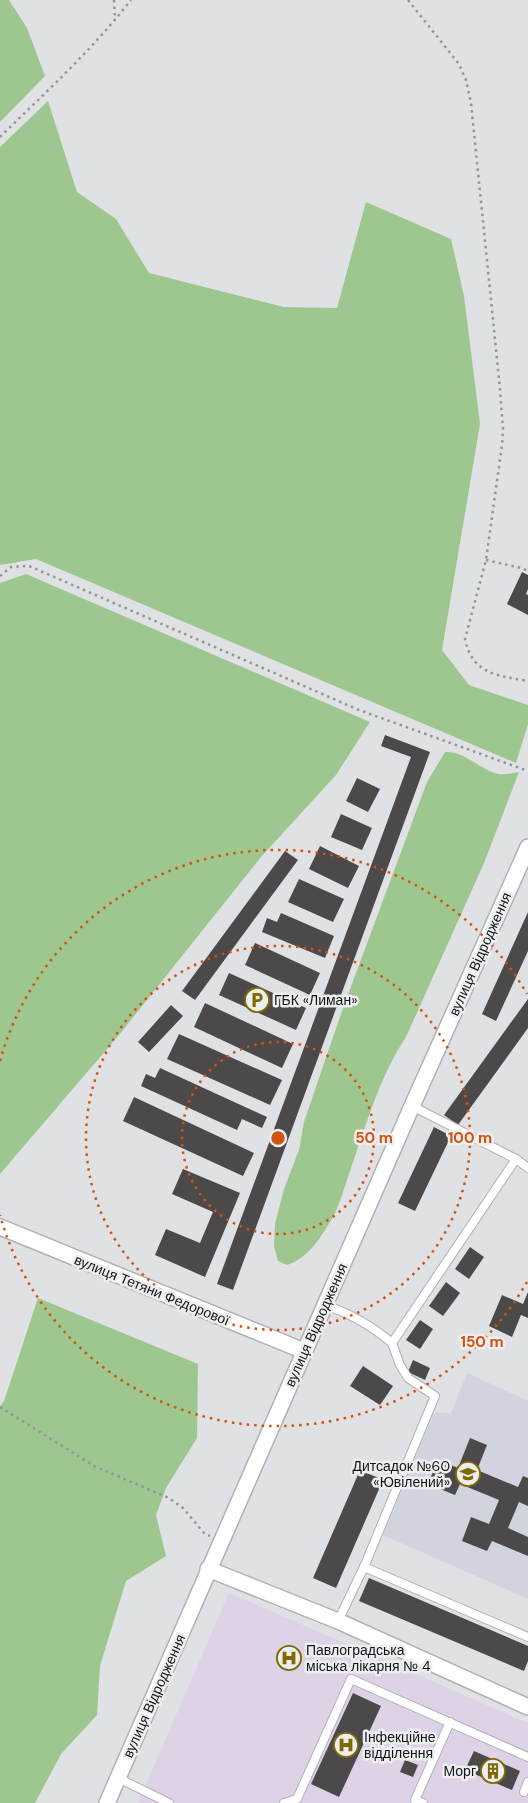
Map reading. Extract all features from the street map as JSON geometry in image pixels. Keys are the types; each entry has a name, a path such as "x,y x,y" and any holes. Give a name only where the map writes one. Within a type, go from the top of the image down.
{"street":[{"name":"вулиця Відродження","path":"107,1803 220,1541 528,848"},
{"name":"вулиця Тетяни Федорової","path":"0,1227 304,1351"},
{"path":"208,1569 338,1621 527,1704"}],"lane":[{"path":"412,1106 516,1159 528,1168"},
{"path":"392,1343 516,1159"},
{"path":"325,1305 355,1316 380,1332 392,1343 400,1365 408,1378 435,1396 364,1567 338,1621"},
{"path":"364,1567 528,1637"},
{"path":"284,1803 297,1799 351,1679 528,1757"},
{"path":"418,1802 450,1722"},
{"path":"118,1778 169,1803"},
{"path":"524,1792 528,1782"}],"path":[{"path":"114,0 115,20"},
{"path":"0,137 85,54 131,0"},
{"path":"408,0 459,64 466,80 471,103 503,429 486,560 469,622 466,640 467,650 474,662 484,670 503,677 528,681"},
{"path":"486,560 528,571"},
{"path":"0,576 11,567 29,566 360,710 528,771"},
{"path":"0,1407 94,1466 169,1498 190,1515 204,1533 220,1541"}],"shaded area":[{"name":"Дитсадок №60 «Ювілений»","path":"467,1373 528,1401 528,1599 383,1535 434,1413 451,1413"},
{"name":"Павлоградська міська лікарня № 4","path":"229,1593 528,1723 528,1803 138,1803"}],"green space":[{"path":"0,0 9,0 27,28 45,76 0,122"},
{"path":"48,101 77,192 116,219 149,273 284,307 337,308 366,202 451,239 464,296 480,424 442,650 469,685 528,705 528,724 516,763 36,559 0,565 0,147"},
{"path":"26,574 370,722 336,775 261,857 119,1035 0,1174 0,583"},
{"path":"445,752 459,754 485,769 499,774 519,772 484,863 406,1037 380,1086 335,1212 314,1246 295,1262 287,1265 278,1261 274,1246 275,1224 284,1189 299,1150 304,1122 343,1008 427,782"},
{"path":"38,1298 198,1364 197,1438 166,1488 156,1515 166,1556 126,1581 100,1666 97,1715 61,1754 35,1803 0,1803 0,1406 4,1401"}],"building":[{"path":"522,572 528,575 526,594 528,595 528,615 507,604"},
{"path":"385,735 430,752 233,1290 217,1284 411,757 381,746"},
{"path":"357,778 380,789 368,812 346,801"},
{"path":"341,814 372,828 362,850 331,837"},
{"path":"320,846 359,866 348,888 309,869"},
{"path":"285,851 298,860 195,1000 182,991"},
{"path":"299,879 344,899 333,922 288,902"},
{"path":"528,912 528,951 496,1021 482,1014"},
{"path":"281,913 334,936 325,958 262,932 267,918 277,922"},
{"path":"255,943 320,973 310,995 245,965"},
{"path":"229,973 306,1008 296,1030 219,995"},
{"path":"528,999 528,1028 458,1125 444,1115"},
{"path":"205,1003 293,1044 282,1068 194,1027"},
{"path":"171,1005 183,1016 149,1052 138,1042"},
{"path":"179,1034 282,1080 270,1105 167,1059"},
{"path":"160,1068 267,1117 262,1128 242,1119 237,1130 141,1086 146,1074 155,1078"},
{"path":"134,1097 254,1153 243,1176 123,1121"},
{"path":"434,1127 451,1136 415,1211 398,1203"},
{"path":"183,1169 240,1193 205,1277 155,1255 166,1229 200,1243 213,1212 172,1194"},
{"path":"470,1247 484,1257 469,1279 455,1269"},
{"path":"446,1282 460,1293 443,1316 429,1306"},
{"path":"528,1292 528,1318 521,1315 512,1337 489,1326 502,1295 523,1304"},
{"path":"420,1320 433,1329 420,1349 406,1340"},
{"path":"413,1360 430,1368 425,1380 408,1372"},
{"path":"363,1366 393,1386 380,1405 350,1386"},
{"path":"470,1438 487,1445 477,1470 518,1487 523,1476 528,1478 528,1506 519,1502 508,1528 528,1537 528,1556 492,1541 487,1551 462,1541 471,1517 489,1524 499,1500 460,1484 455,1495 428,1484 438,1460 458,1468"},
{"path":"360,1470 383,1480 336,1588 313,1578"},
{"path":"369,1578 528,1646 528,1661 524,1671 359,1601"},
{"name":"Інфекційне відділення","path":"353,1693 381,1706 339,1797 311,1784"},
{"name":"Морг","path":"474,1751 520,1771 512,1790 465,1770"},
{"path":"405,1760 418,1765 413,1777 400,1772"}],"place":[{"name":"ГБК «Лиман»","path":"257,1000"},
{"name":"Дитсадок №60 «Ювілений»","path":"468,1474"},
{"name":"Павлоградська міська лікарня № 4","path":"289,1658"},
{"name":"Інфекційне відділення","path":"346,1745"},
{"name":"Морг","path":"493,1771"}]}
